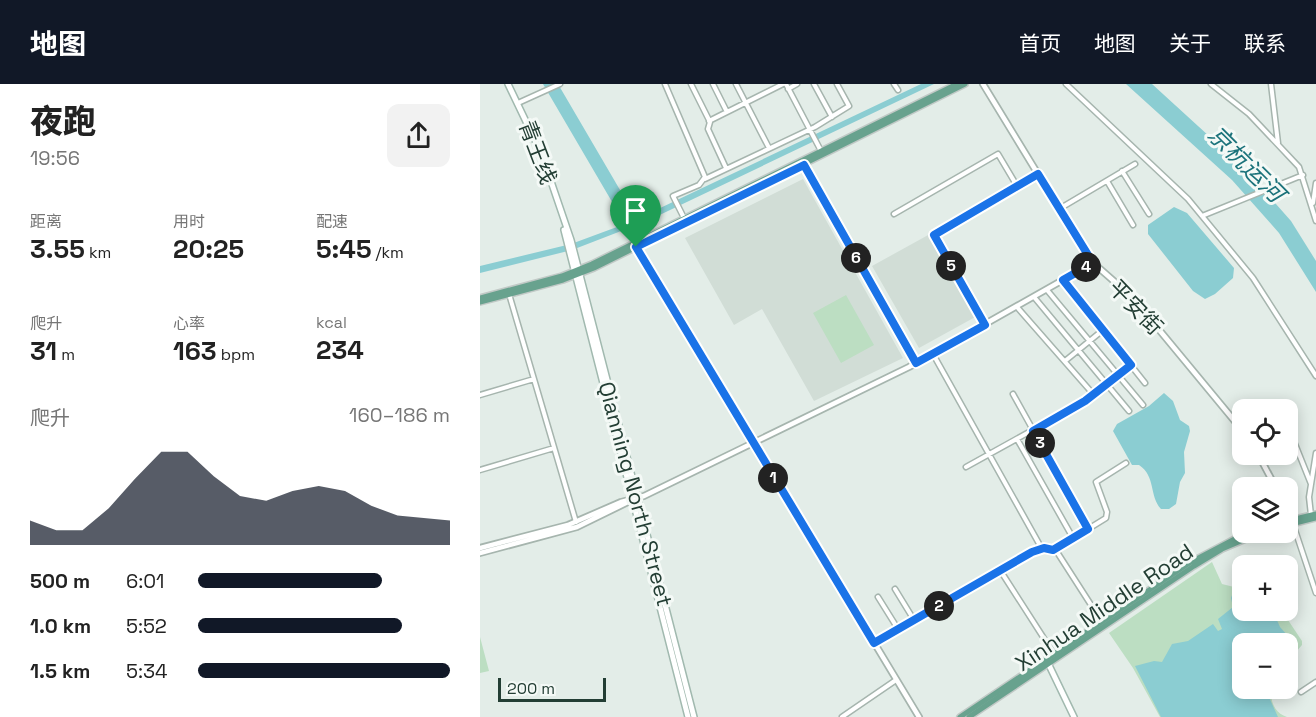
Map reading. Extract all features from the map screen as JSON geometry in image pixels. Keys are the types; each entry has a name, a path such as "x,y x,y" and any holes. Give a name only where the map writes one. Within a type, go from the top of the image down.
{"main road":[{"name":"青王线","path":"508,84 542,155 568,241"},
{"path":"634,245 684,218 957,84"},
{"path":"480,302 576,273 804,165 965,84"},
{"name":"Qianning North Street","path":"568,241 694,717"},
{"path":"480,298 576,273"},
{"name":"Qianning North Street","path":"635,499 688,717"},
{"path":"1298,519 1314,515"},
{"name":"Xinhua Middle Road","path":"969,717 1047,662 1054,654 1207,552 1232,540"},
{"name":"Xinhua Middle Road","path":"960,717 1210,556 1238,543"},
{"path":"1047,662 1074,717"}],"street":[{"path":"518,104 560,84"},
{"path":"665,84 705,179"},
{"path":"691,84 709,120 708,129 726,168"},
{"path":"712,84 727,112"},
{"path":"736,84 769,148"},
{"path":"709,120 784,84 789,89 821,151"},
{"path":"789,89 797,84"},
{"path":"814,84 832,117"},
{"path":"684,218 673,196 832,117 849,106 837,84"},
{"path":"894,84 898,90"},
{"name":"平安街","path":"983,84 1093,263 1132,297 1232,415"},
{"path":"1065,84 1188,199 1253,278 1316,376"},
{"path":"1211,84 1244,109 1299,167 1316,221"},
{"path":"1271,84 1278,143"},
{"path":"894,214 998,154 1018,186"},
{"path":"1059,209 1135,164"},
{"path":"804,165 916,363"},
{"path":"1122,171 1149,214"},
{"path":"985,325 934,235 1038,174"},
{"path":"1202,216 1302,175"},
{"path":"1107,181 1133,225"},
{"path":"1313,209 1316,183"},
{"path":"634,245 919,717"},
{"path":"480,548 576,522 635,499 916,363 1093,263"},
{"path":"1063,280 1145,383"},
{"path":"1047,290 1143,405"},
{"path":"509,294 576,522"},
{"path":"1034,297 1130,411"},
{"path":"1017,307 1094,395"},
{"path":"1065,361 1103,330"},
{"path":"933,354 1042,549"},
{"path":"966,467 1094,395 1131,365"},
{"path":"480,395 534,379"},
{"path":"1013,394 1088,529"},
{"path":"1017,439 1073,538"},
{"path":"480,470 554,448"},
{"path":"1298,452 1311,484"},
{"path":"1314,515 1311,484 1316,453"},
{"path":"1053,550 1108,516 1096,482 1126,463"},
{"path":"480,553 577,526 623,507 635,499"},
{"path":"1297,543 1316,593"},
{"path":"874,643 1000,570 1042,549 1057,552 1102,622"},
{"path":"1000,570 1054,654"},
{"path":"895,589 914,620"},
{"path":"878,597 898,629"},
{"path":"842,717 896,680"},
{"path":"1301,692 1316,682"}],"shaded area":[{"path":"803,179 903,358 814,401 762,309 734,325 685,238"},
{"path":"930,234 977,316 919,348 872,266"}],"green space":[{"path":"846,295 874,345 841,363 813,313"},
{"path":"1212,562 1222,584 1232,586 1232,621 1289,621 1297,633 1232,633 1232,699 1271,699 1279,713 1287,717 1160,717 1133,668 1109,633"},
{"path":"1298,635 1302,641 1298,650"},
{"path":"480,637 489,671 480,673"}],"water":[{"path":"543,84 558,84 637,219 921,84 934,84 647,221 572,250 480,273 480,266 571,244 625,224"},
{"path":"1126,84 1152,84 1244,168 1291,221 1316,261 1316,292 1279,233 1232,180"},
{"path":"1174,207 1187,213 1234,268 1233,278 1215,294 1205,299 1193,291 1148,234 1148,225"},
{"path":"1164,393 1173,401 1180,420 1189,426 1190,431 1184,452 1185,473 1180,482 1176,504 1169,509 1161,509 1157,504 1148,475 1139,465 1132,465 1113,431 1117,424 1149,406"},
{"path":"1232,608 1232,621 1277,621 1285,633 1232,633 1232,699 1270,699 1278,717 1161,717 1135,666 1154,661 1162,662 1172,644 1188,641 1213,624 1218,631 1222,629 1218,619"}],"route":[{"path":"804,165 916,363 985,325 934,235 1038,174 1093,263 1063,280 1131,365 1085,401 1033,431 1088,529 1053,550 1044,548 1032,552 874,643 636,247 804,165"}],"water label":[{"name":"京杭运河","path":"1246,164"}]}
